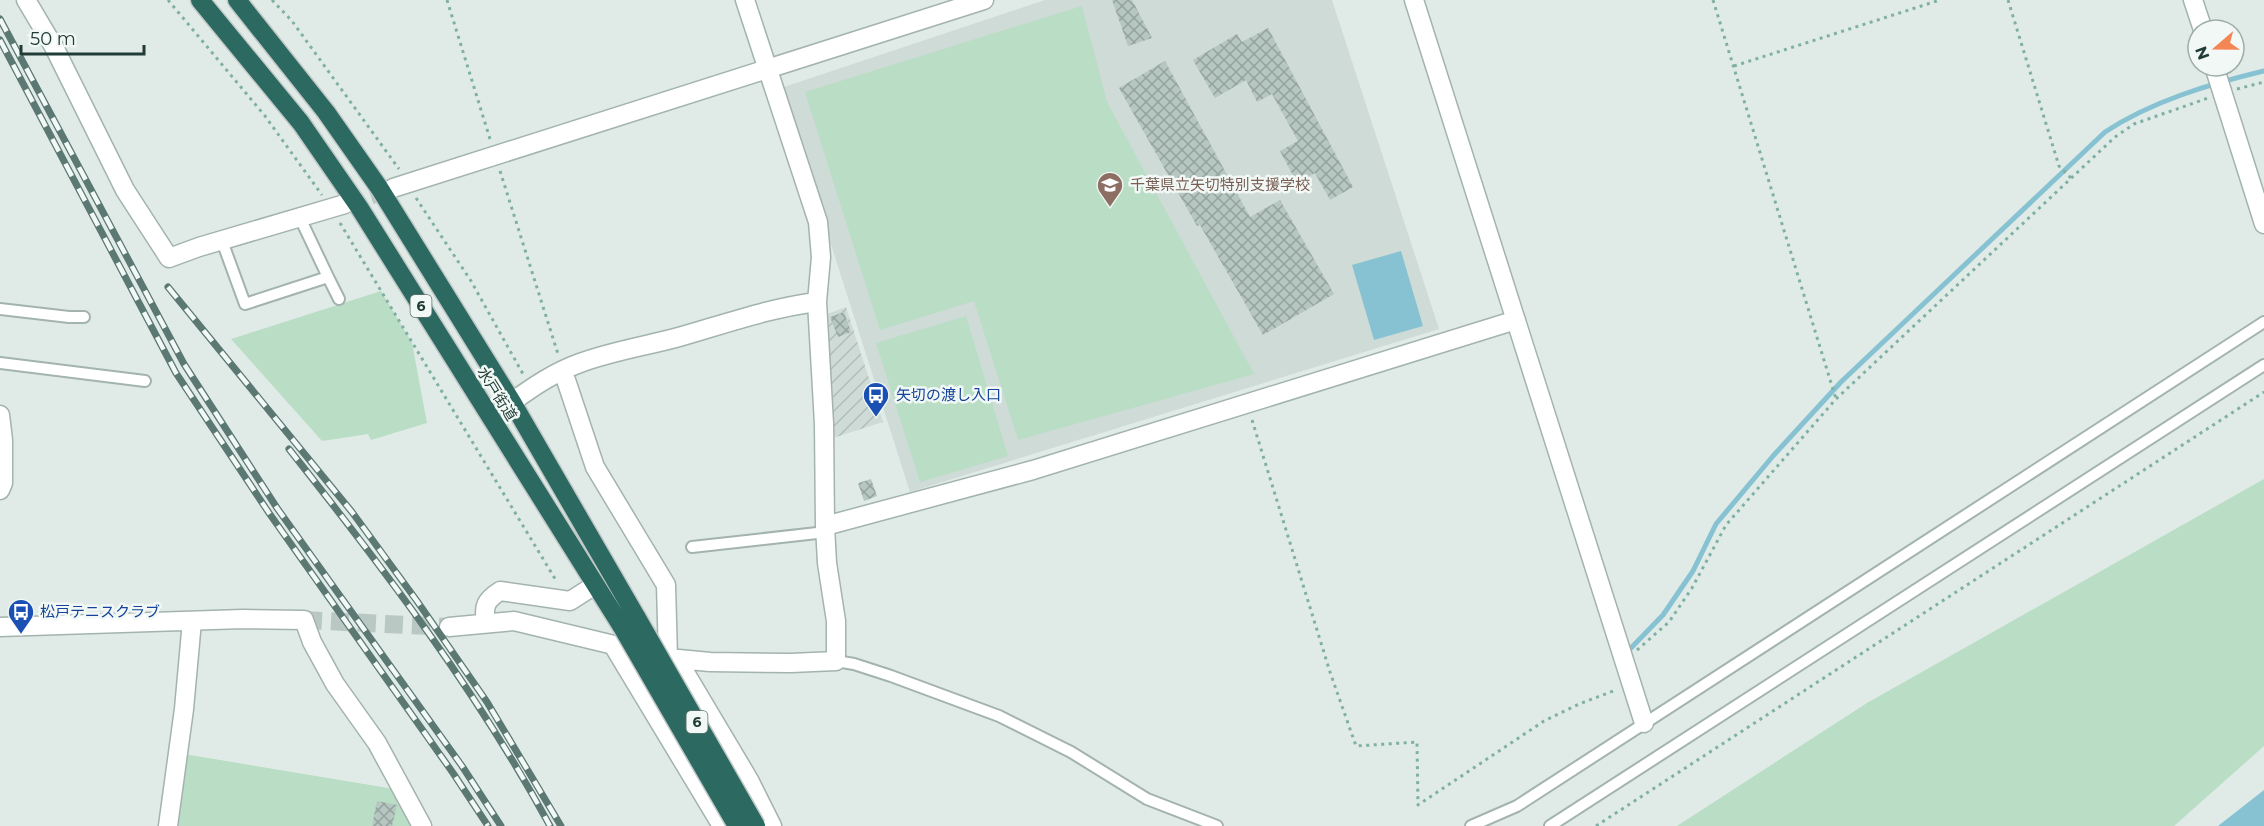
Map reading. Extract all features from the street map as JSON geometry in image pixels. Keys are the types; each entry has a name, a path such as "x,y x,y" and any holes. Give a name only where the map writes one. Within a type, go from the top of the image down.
{"highway":[{"name":"水戸街道","path":"200,0 302,123 359,207 595,585 629,623 756,826"},
{"name":"水戸街道","path":"237,0 326,112 380,189 512,402 737,826"}],"street":[{"path":"26,0 54,47 125,190 169,258 338,206"},
{"path":"449,627 514,621 672,658 710,662 836,661 836,621 827,563 825,529 824,424 817,302 821,257 818,222 745,0"},
{"path":"393,188 984,0"},
{"path":"1414,0 1644,723"},
{"path":"2193,0 2199,18"},
{"path":"2219,81 2264,224"},
{"path":"512,402 548,377 580,363 786,306 817,302"},
{"path":"825,529 1033,470 1516,320"},
{"path":"566,380 596,467 666,585 672,658 749,780 772,826"},
{"path":"0,415 3,440 3,483 0,490"},
{"path":"486,622 484,608 489,598 500,591 570,601 595,585"},
{"path":"0,627 304,620 312,642 335,684 377,742 422,826"},
{"path":"168,826 184,709 192,621"},
{"path":"613,645 722,826"}],"lane":[{"path":"300,218 339,299"},
{"path":"222,242 245,304 328,277"},
{"path":"0,309 84,317"},
{"path":"1471,826 1517,806 2264,322"},
{"path":"0,363 146,381"},
{"path":"1550,826 2264,364"},
{"path":"692,547 825,529"},
{"path":"836,661 854,664 891,676 999,716 1071,752 1147,799 1217,826"}],"path":[{"path":"168,0 338,206 554,578 570,601"},
{"path":"447,0 560,361"},
{"path":"1713,0 1836,397"},
{"path":"1734,66 1940,0"},
{"path":"2008,0 2059,166 2069,177"},
{"path":"1624,660 1669,622 1692,588 1726,525 1836,397 2069,177 2115,137 2134,124 2219,81 2264,82"},
{"path":"1596,826 2264,392"},
{"path":"1247,404 1330,672 1356,746 1417,742 1418,805 1544,722 1579,704 1632,684"}],"shaded area":[{"name":"千葉県立矢切特別支援学校","path":"1045,0 1332,0 1439,329 910,492 781,88"},
{"path":"846,307 883,422 833,438 827,314"}],"green space":[{"path":"1082,6 1107,102 1254,374 1018,440 974,301 880,330 805,92"},
{"path":"381,291 412,343 427,423 371,440 368,434 322,441 231,339"},
{"path":"966,316 1008,456 920,482 876,343"},
{"path":"2264,479 2264,746 2174,826 1677,826 1867,703"},
{"path":"184,754 394,789 413,826 174,826"}],"water":[{"path":"1401,251 1423,326 1374,340 1352,265"},
{"path":"2264,790 2264,826 2218,826"}],"building":[{"path":"1112,0 1132,0 1152,38 1128,46"},
{"path":"1268,28 1353,187 1330,200 1315,173 1297,183 1280,151 1298,141 1272,94 1257,102 1246,80 1215,98 1193,60 1237,34 1242,42"},
{"path":"1165,61 1250,217 1280,200 1334,294 1263,335 1200,225 1197,226 1119,88"},
{"path":"844,312 851,332 838,337 830,317"},
{"path":"871,479 877,496 864,501 858,483"},
{"path":"377,801 397,805 392,826 372,826"}],"waterway":[{"path":"1630,649 1663,615 1693,571 1716,524 1773,456 1841,382 2105,132 2142,111 2182,95 2264,71"}],"tunnel":[{"path":"345,204 393,188"},
{"path":"304,620 449,627"}],"railway":[{"path":"0,19 184,364 277,508 462,766 501,826"},
{"path":"0,40 176,373 269,513 488,826"},
{"path":"168,287 352,512 417,601 487,702 561,826"},
{"path":"289,449 428,632 492,727 550,826"}],"place":[{"name":"千葉県立矢切特別支援学校","path":"1110,208"},
{"name":"矢切の渡し入口","path":"876,418"},
{"name":"松戸テニスクラブ","path":"21,635"}]}
